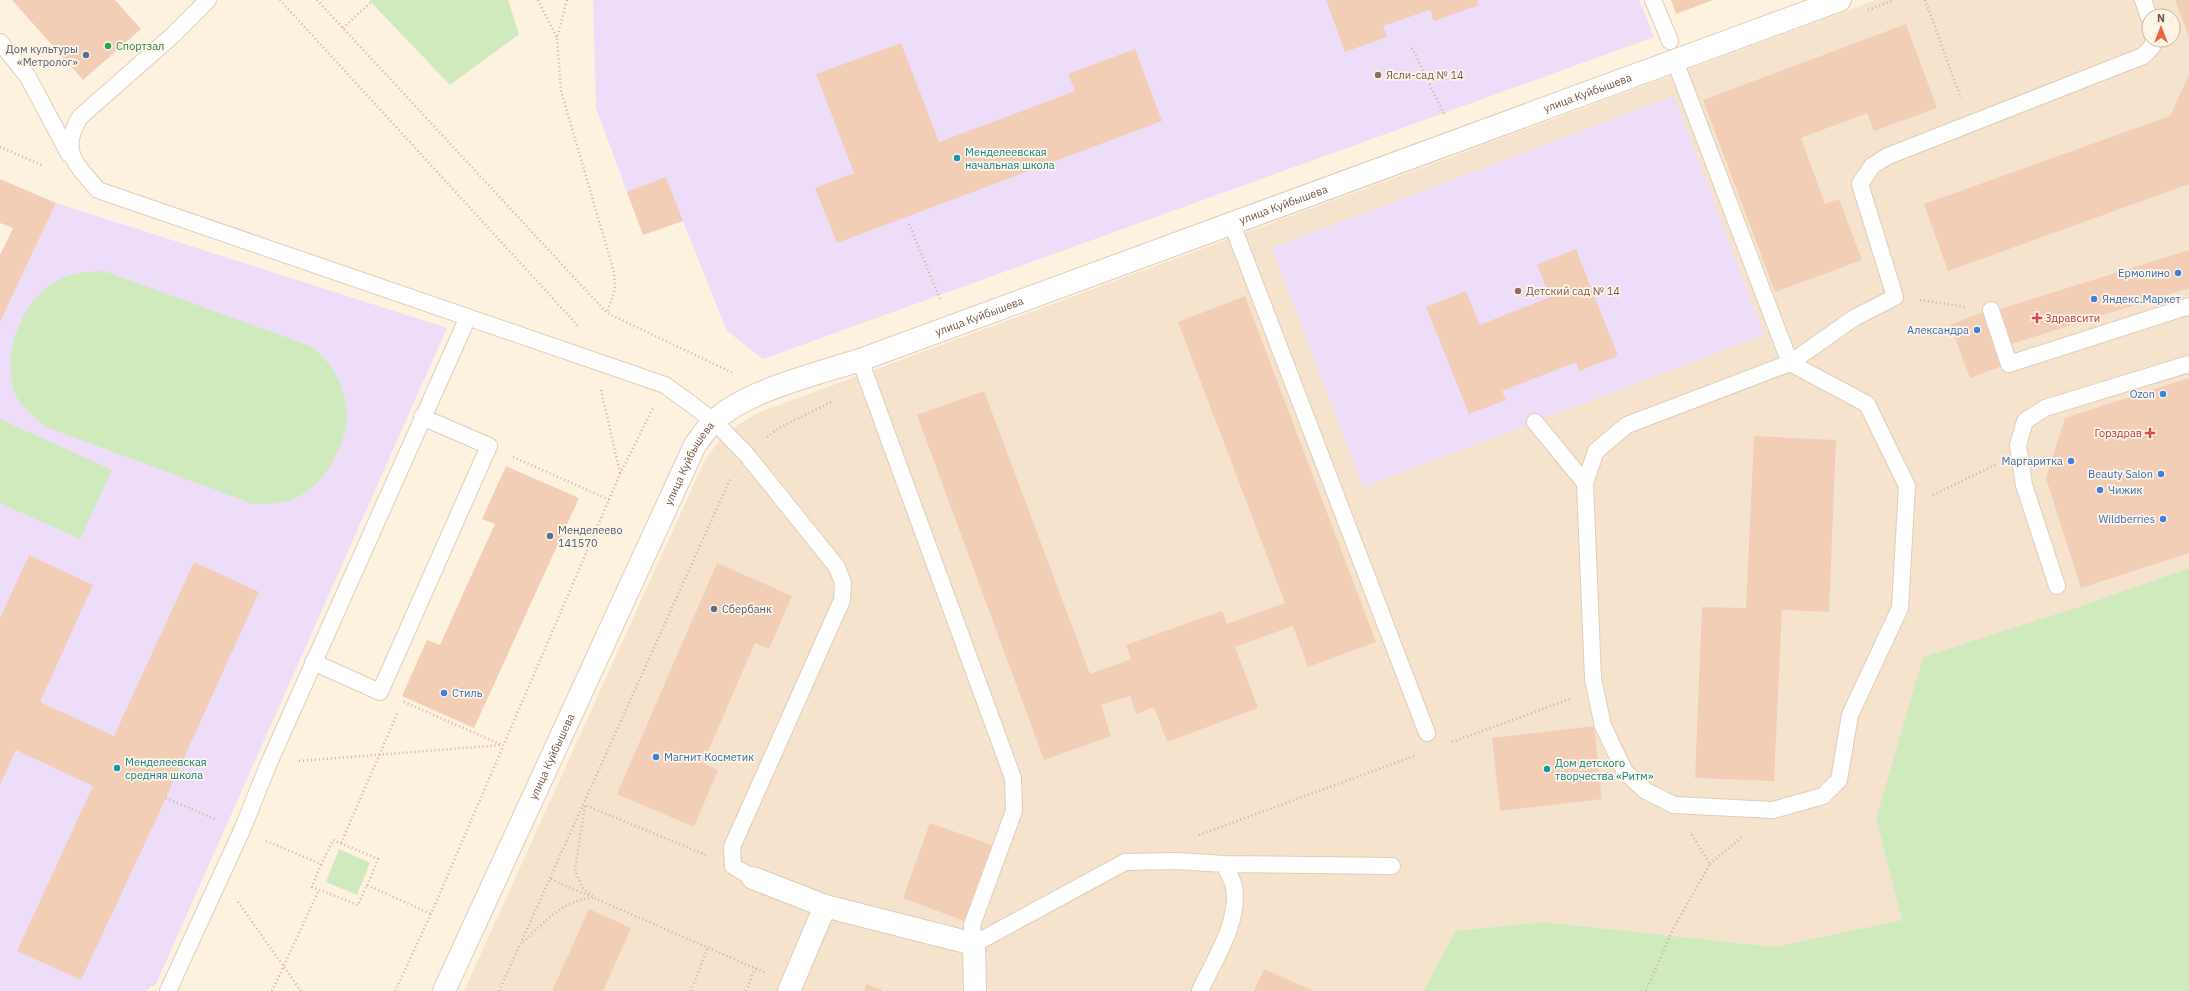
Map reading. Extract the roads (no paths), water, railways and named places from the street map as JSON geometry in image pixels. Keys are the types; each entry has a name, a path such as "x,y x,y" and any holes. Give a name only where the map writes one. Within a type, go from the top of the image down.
{"street":[{"name":"улица Куйбышева","path":"444,991 695,445 714,421 742,402 770,390 860,360 1457,141 1672,51 1840,0"},
{"path":"752,878 825,906 974,944 975,991"},
{"path":"791,988 825,906"}],"lane":[{"path":"73,161 70,140 73,128 80,117 173,34 208,0"},
{"path":"1653,0 1790,363 1867,404 1906,486 1900,608 1850,715 1839,780 1823,796 1772,810 1674,805 1646,791 1625,772 1603,726 1595,690 1593,679 1585,483 1596,451 1627,425 1790,363 1854,318 1895,297 1860,184 1872,166 1888,156 2143,56 2151,48"},
{"path":"0,42 28,76 73,161 98,190 594,359 665,385 714,421 746,454 837,567 843,583 842,600 732,847 733,866 752,878"},
{"path":"1232,224 1427,733"},
{"path":"1991,310 2009,364 2189,306"},
{"path":"168,991 242,830 269,762 313,662 468,317"},
{"path":"860,360 1014,778 1014,811 972,925 974,944 1125,862 1177,861 1224,864 1392,866"},
{"path":"2057,586 2024,485 2018,445 2025,421 2045,408 2189,364"},
{"path":"313,662 380,692 489,446 422,417"},
{"path":"1535,422 1585,483"},
{"path":"1200,991 1235,909 1234,886 1224,864"}],"place":[{"name":"Спортзал","path":"108,46"},
{"name":"Дом культуры «Метролог»","path":"86,55"},
{"name":"Ясли-сад № 14","path":"1378,75"},
{"name":"Менделеевская начальная школа","path":"957,158"},
{"name":"Ермолино","path":"2178,273"},
{"name":"Детский сад № 14","path":"1518,291"},
{"name":"Яндекс.Маркет","path":"2094,299"},
{"name":"Здравсити","path":"2037,318"},
{"name":"Александра","path":"1977,330"},
{"name":"Ozon","path":"2163,394"},
{"name":"Горздрав","path":"2150,433"},
{"name":"Маргаритка","path":"2071,461"},
{"name":"Beauty Salon","path":"2161,474"},
{"name":"Чижик","path":"2100,490"},
{"name":"Wildberries","path":"2163,519"},
{"name":"Менделеево 141570","path":"550,536"},
{"name":"Сбербанк","path":"714,609"},
{"name":"Стиль","path":"444,693"},
{"name":"Магнит Косметик","path":"656,757"},
{"name":"Менделеевская средняя школа","path":"117,768"},
{"name":"Дом детского творчества «Ритм»","path":"1547,769"}]}
